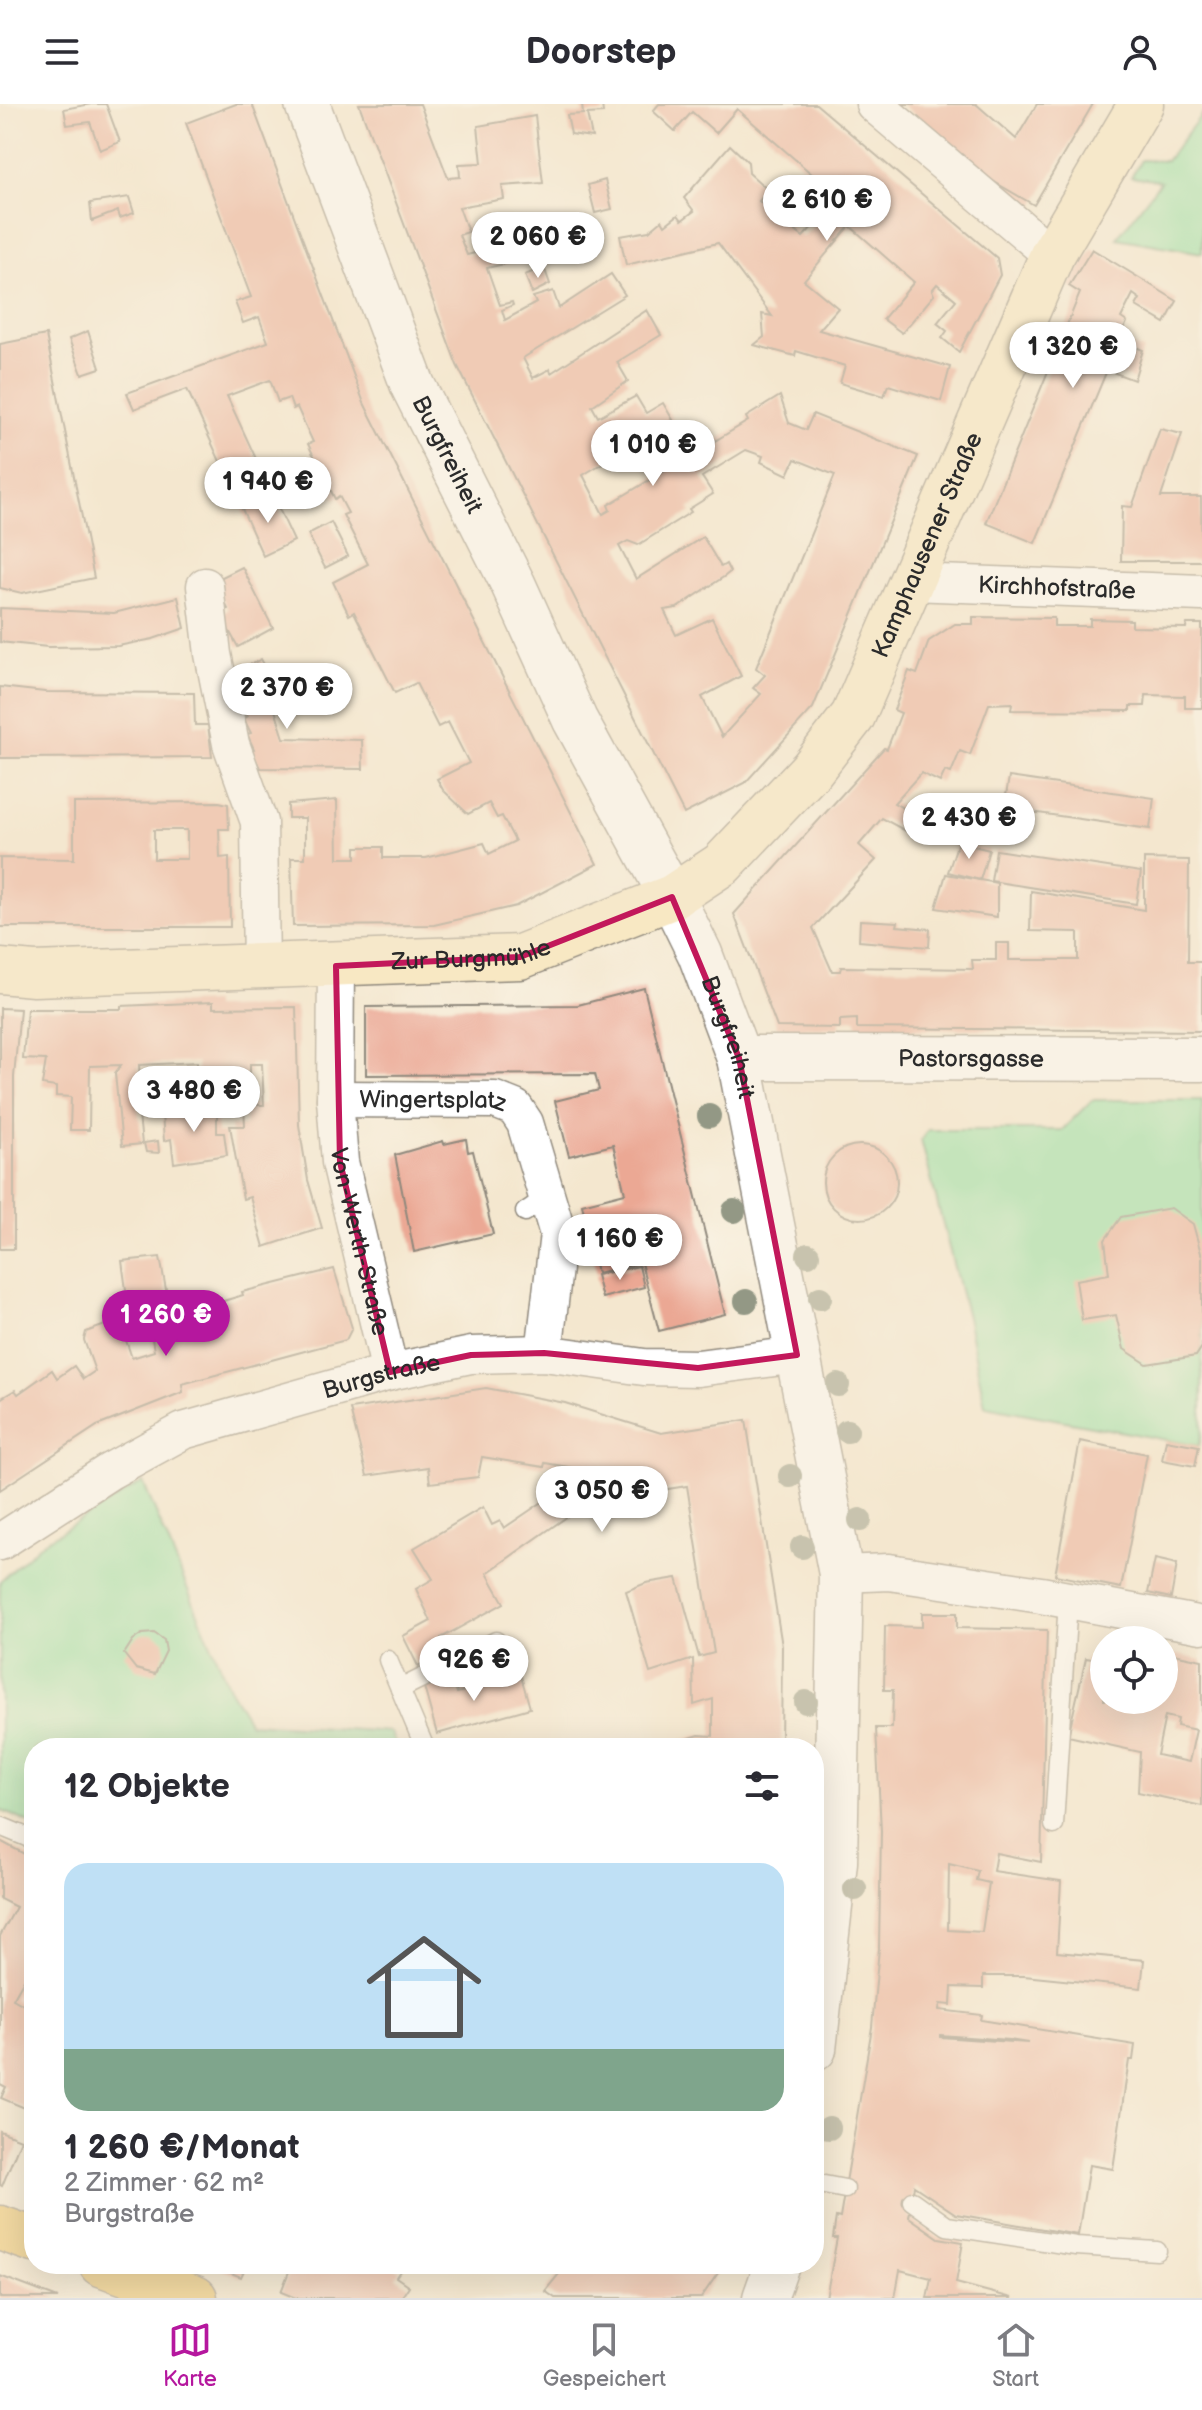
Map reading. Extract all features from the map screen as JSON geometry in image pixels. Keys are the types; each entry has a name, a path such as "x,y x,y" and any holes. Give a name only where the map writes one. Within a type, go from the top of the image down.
{"main road":[{"name":"Kamphausener Straße","path":"672,897 722,864 812,769 847,725 1052,255 1141,104"},
{"name":"Zur Burgmühle","path":"0,971 261,969 520,957 672,897"},
{"path":"0,2228 24,2236"},
{"path":"129,2274 195,2298"}],"street":[{"name":"Burgfreiheit","path":"307,104 413,386 513,584 575,720 700,954 739,1058 841,1574 835,1862 824,1960"},
{"path":"874,104 1052,255"},
{"name":"Kirchhofstraße","path":"911,582 1202,593"},
{"path":"205,586 213,654 231,744 259,822 261,969"},
{"name":"Von-Werth-Straße","path":"336,966 335,1099 340,1162 390,1372"},
{"name":"Pastorsgasse","path":"739,1058 1202,1059"},
{"name":"Wingertsplatz","path":"335,1099 495,1100 515,1108 525,1123 536,1204 558,1234 544,1353"},
{"name":"Burgstraße","path":"0,1542 110,1471 183,1431 390,1372 471,1355 544,1353 644,1367 698,1368 797,1355"},
{"path":"841,1574 889,1572 1202,1625"},
{"path":"765,2298 773,2274"},
{"path":"783,2298 786,2274"}],"lane":[{"path":"1054,1825 1068,1600"},
{"path":"400,1689 496,1641"},
{"path":"388,1660 421,1738"},
{"path":"0,1826 24,1836"},
{"path":"824,2185 845,2189"},
{"path":"912,2201 947,2226 1076,2246 1157,2251"}],"highlighted area":[{"path":"672,897 739,1058 797,1355 698,1368 544,1353 471,1355 390,1372 340,1162 336,966 520,957"}],"shaded area":[{"path":"24,1981 24,2005 14,1999"}],"green space":[{"path":"1202,114 1202,253 1117,238 1161,181 1131,177 1141,160 1166,161"},
{"path":"1092,1100 1202,1100 1202,1432 1199,1446 985,1406 968,1321 921,1140 928,1130 1062,1130"},
{"path":"143,1482 229,1688 250,1723 390,1732 393,1738 24,1738 24,1821 0,1810 0,1581 42,1543"}],"building":[{"path":"106,104 120,142 100,150 90,122 67,125 64,109"},
{"path":"236,104 252,104 364,403 597,864 516,906 434,925 293,926 291,858 305,858 305,818 288,818 288,804 337,800 338,858 356,858 356,847 383,847 383,858 426,858 484,843 489,854 515,841 502,816 497,818 489,803 468,814 443,790 437,779 469,763 448,722 438,727 416,683 395,693 354,612 349,615 333,582 368,564 343,515 348,513 339,496 335,499 308,444 313,442 297,407 293,409 289,398 278,402 270,380 227,396 269,487 239,503 187,389 134,409 127,393 268,342 259,317 243,323 235,302 251,297 186,123"},
{"path":"359,104 420,104 448,178 460,177 459,164 482,163 478,126 535,116 543,183 502,186 504,199 459,207 468,232 459,235 467,255 511,244 510,239 575,224 580,246 487,268 500,305 512,302 513,305 502,310 505,320 536,303 533,297 553,291 559,308 611,274 625,295 523,358 533,378 550,369 551,373 647,310 661,335 617,362 628,381 592,406 598,417 636,396 646,413 663,403 673,420 583,475 603,514 610,510 608,505 748,421 746,417 780,396 789,423 806,430 813,414 918,456 813,708 745,783 684,814 457,365","holes":["746,450 763,456 761,462 788,475 795,459 835,475 756,668 765,675 753,688 761,694 722,737 702,697 741,676 712,618 676,635 664,610 677,608 725,576 730,572 726,564 721,567 703,537 636,579 619,546 628,541 638,545 691,512 689,509 713,494 702,477"]},
{"path":"582,104 602,104 603,113 587,114 592,137 571,134 567,115 583,114"},
{"path":"659,104 816,104 997,258 1000,275 959,352 942,338 947,331 937,323 956,300 937,284 932,290 934,295 902,333 883,319 914,282 850,226 804,280 838,308 819,330 950,367 941,401 888,385 884,396 840,383 845,366 796,351 795,356 754,345 764,337 762,314 772,316 718,243 626,265 620,236 649,231 662,220 665,225 678,215 682,220 694,211 684,198 730,145 748,162 749,173 768,190 759,201 803,237 833,204 837,208 843,201 737,109 716,133 692,112 675,131 653,111"},
{"path":"902,104 976,104 1016,139 1037,104 1093,104 1034,205 984,176"},
{"path":"605,180 612,209 595,213 588,185"},
{"path":"129,197 134,213 120,218 118,211 92,221 90,203"},
{"path":"1092,249 1177,301 1165,323 1136,306 1140,299 1133,294 1121,318 1127,322 1119,340 1143,350 1134,380 1107,370 1035,543 986,523 1080,293 1069,286"},
{"path":"544,267 550,284 532,293 525,275"},
{"path":"88,331 100,368 82,374 69,339"},
{"path":"46,335 94,578 22,593 0,588 0,344"},
{"path":"1160,429 1182,434 1161,497 1201,497 1202,561 1121,561 1122,506 1132,507"},
{"path":"272,494 294,541 263,556 242,509"},
{"path":"331,522 348,556 325,568 308,534"},
{"path":"242,567 273,628 238,647 221,616 228,609 214,581"},
{"path":"178,597 185,628 153,639 118,646 48,647 0,642 0,608 114,613"},
{"path":"973,617 1054,618 1054,626 1090,626 1090,619 1132,620 1132,627 1186,628 1187,624 1202,624 1202,708 1185,708 1185,696 1146,695 1145,706 1130,706 1130,711 1011,710 1012,703 989,704 970,755 960,751 951,773 945,771 940,782 921,773 894,803 931,824 922,840 882,818 859,845 876,860 813,928 832,971 840,971 841,967 973,969 972,960 996,960 996,943 1009,943 1009,960 1078,960 1078,932 1030,931 1031,891 1144,910 1144,859 1189,860 1188,962 1202,962 1202,1031 857,1028 857,1019 840,1020 840,1028 777,1027 734,914 884,748 887,749 901,713 894,710 909,671 917,674 929,641 955,624 973,624"},
{"path":"261,659 282,699 273,704 284,738 362,740 363,769 260,768 251,750 254,749 247,734 251,733 244,719 248,716 240,704 244,701 234,673"},
{"path":"0,687 45,692 194,693 195,725 208,725 212,757 0,758"},
{"path":"1009,777 1154,798 1150,829 1004,808"},
{"path":"74,803 228,804 229,829 219,829 220,858 229,857 230,927 0,927 0,858 74,859","holes":["154,830 187,830 187,859 154,859"]},
{"path":"958,842 989,850 980,880 948,872"},
{"path":"996,850 1141,872 1136,904 991,881"},
{"path":"946,874 997,883 997,917 936,908"},
{"path":"860,920 898,922 897,926 930,929 929,947 859,941"},
{"path":"644,988 725,1314 659,1331 641,1263 597,1273 582,1204 625,1193 613,1145 569,1156 555,1101 599,1090 595,1074 366,1075 366,1007 578,1005"},
{"path":"213,1002 213,1008 296,1007 299,1125 308,1180 322,1228 264,1247 250,1197 243,1199 230,1126 245,1126 244,1105 264,1105 262,1064 250,1064 250,1075 216,1076 216,1086 197,1088 197,1062 139,1065 141,1096 137,1096 142,1144 122,1146 115,1073 121,1065 90,1066 89,1130 70,1130 71,1097 56,1096 56,1087 42,1085 46,1060 23,1059 27,1009 121,1009 121,1006"},
{"path":"0,1008 20,1009 14,1077 14,1249 0,1249"},
{"path":"217,1106 217,1133 224,1133 227,1155 174,1163 171,1139 164,1141 162,1113"},
{"path":"466,1139 468,1152 473,1151 493,1234 414,1252 395,1155 443,1141 444,1144"},
{"path":"158,1141 159,1153 146,1152 144,1143"},
{"path":"853,1145 867,1145 881,1151 891,1161 897,1182 895,1196 881,1213 867,1219 853,1219 839,1213 829,1203 823,1189 823,1175 829,1161 839,1151"},
{"path":"1171,1208 1193,1224 1202,1257 1202,1347 1196,1356 1147,1364 1124,1349 1116,1315 1082,1320 1076,1280 1109,1274 1105,1240 1121,1217"},
{"path":"160,1257 171,1317 243,1295 242,1292 334,1269 352,1328 346,1340 182,1384 183,1392 97,1426 0,1490 0,1399 15,1390 18,1394 52,1370 57,1378 74,1366 83,1379 95,1371 84,1340 86,1332 119,1320 132,1358 154,1351 150,1326 143,1327 139,1295 127,1297 122,1261"},
{"path":"639,1266 644,1287 602,1298 596,1275"},
{"path":"486,1388 565,1403 661,1433 746,1420 782,1646 781,1738 690,1738 713,1736 713,1699 694,1705 693,1659 650,1673 626,1591 646,1583 677,1578 699,1657 714,1653 687,1486 643,1493 641,1498 594,1484 588,1502 487,1573 504,1603 441,1638 447,1650 418,1666 403,1636 431,1621 416,1589 433,1579 414,1548 483,1507 492,1525 500,1521 504,1528 582,1475 579,1469 482,1457 478,1477 430,1483 428,1467 367,1476 350,1409"},
{"path":"1166,1440 1199,1446 1195,1466 1162,1460"},
{"path":"1080,1441 1147,1454 1121,1588 1055,1575"},
{"path":"1155,1559 1177,1564 1171,1598 1148,1593"},
{"path":"922,1613 957,1613 957,1628 1047,1630 1041,1862 996,1853 993,1871 1061,1881 1057,1952 1144,1960 1141,1988 1024,1976 983,1976 983,1988 952,1987 951,2005 940,2004 939,2010 982,2015 981,2020 1135,2045 1133,2060 1129,2060 1113,2169 1089,2165 1078,2235 956,2214 914,2186 909,2217 939,2238 963,2242 956,2283 1012,2298 927,2298 931,2278 900,2270 895,2298 826,2298 837,2238 833,2238 836,2217 840,2218 872,2027 879,1948 881,1831 876,1728 892,1728 893,1690 884,1690 885,1626 922,1627","holes":["949,1864 978,1871 976,1880 989,1883 982,1932 948,1930","940,2037 1009,2040 1028,2043"]},
{"path":"154,1633 164,1640 166,1651 155,1674 136,1669 124,1654 133,1640 142,1634"},
{"path":"1178,1655 1202,1660 1202,1806 1138,1792 1140,1752 1068,1736 1086,1658 1090,1659 1090,1714 1178,1714","holes":["1165,1716 1178,1719 1177,1726 1196,1730 1189,1762 1157,1755"]},
{"path":"521,1676 530,1708 437,1734 424,1687 453,1679 457,1693"},
{"path":"0,1841 24,1854 24,1980 13,1999 24,2005 24,2108 1,2098 6,2087 0,2084 0,1936 16,1907 0,1899"},
{"path":"0,2131 21,2139 2,2186 0,2185"},
{"path":"288,2274 398,2274 396,2277 409,2286 401,2298 296,2298 281,2292"},
{"path":"559,2274 717,2274 701,2298 555,2298 545,2291"},
{"path":"0,2276 58,2298 0,2298"}]}
